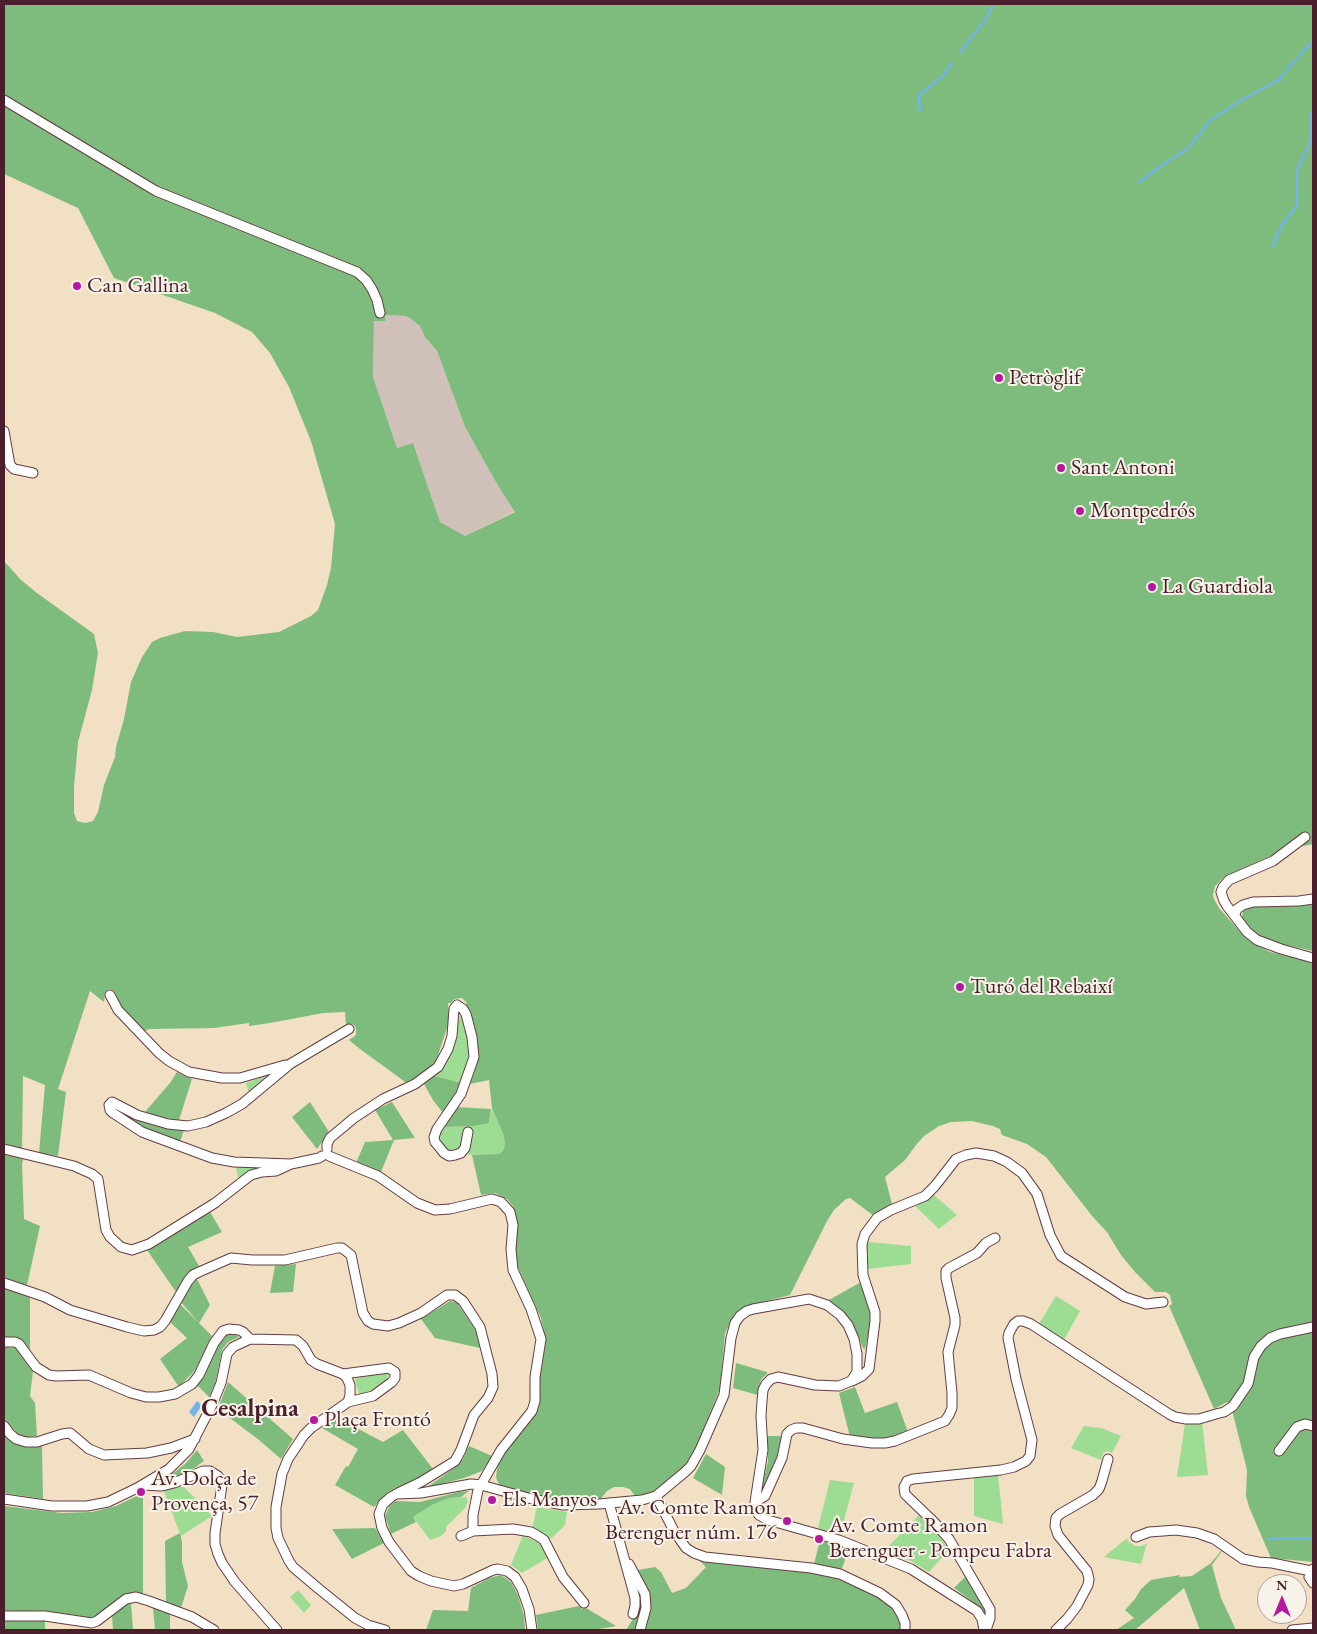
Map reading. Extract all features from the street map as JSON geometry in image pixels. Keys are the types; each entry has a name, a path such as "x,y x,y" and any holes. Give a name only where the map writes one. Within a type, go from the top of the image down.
{"street":[{"path":"4,100 156,191 357,272 372,289 380,313"},
{"path":"4,431 10,465 14,469 33,473"},
{"path":"1304,836 1273,862 1234,877 1223,887 1222,896 1248,932 1257,940 1313,958"},
{"path":"1235,914 1237,908 1252,902 1313,899"},
{"path":"110,995 118,1010 160,1053 169,1061 189,1072 213,1077 240,1078 290,1064"},
{"path":"326,1154 330,1138 354,1118 383,1099 415,1084 438,1067 452,1036 454,1009 457,1005 466,1014 472,1037 474,1058 461,1094 437,1129 434,1137 435,1142 444,1153 449,1156 455,1155 461,1153 465,1148 468,1132"},
{"path":"291,1164 234,1162 212,1158 142,1132 113,1114 109,1106 110,1103 114,1103 137,1115 159,1122 180,1125 194,1125 212,1120 238,1106 290,1064 349,1029"},
{"path":"4,1149 74,1166 92,1174 98,1180 106,1230 110,1237 121,1247 132,1250 148,1244 215,1203 251,1175 276,1171 291,1164 319,1158 326,1154"},
{"path":"985,1630 982,1619 977,1611 911,1569 839,1540 768,1520 758,1514 755,1502 763,1457 761,1416 763,1390 766,1384 771,1379 778,1377 815,1384 839,1386 862,1376 869,1368 875,1312 863,1275 862,1244 865,1234 877,1218 925,1196 956,1159 966,1155 976,1153 994,1156 1007,1162 1022,1173 1037,1194 1050,1236 1061,1256 1125,1297 1146,1304 1163,1302"},
{"path":"326,1154 378,1176 418,1203 434,1210 450,1209 492,1199 501,1202 510,1212 513,1270 536,1322 541,1346 535,1377 534,1406 500,1450 481,1485 474,1504 473,1532"},
{"path":"755,1502 765,1496 782,1458 788,1434 791,1430 803,1428 842,1439 885,1443 895,1442 944,1421 952,1408 948,1352 955,1325 946,1271 977,1253 986,1243 995,1238"},
{"path":"4,1283 45,1297 70,1310 137,1330 154,1330 165,1321 193,1275 207,1268 231,1258 285,1260 342,1248 351,1255 363,1312 368,1321 373,1324 388,1326 399,1323 421,1313 448,1295 455,1295 463,1301 480,1327 492,1374 491,1392 474,1415 455,1461 421,1482 386,1500 380,1508 380,1522 389,1542 411,1571 431,1581 454,1586 498,1569 507,1571 516,1577 529,1609 532,1630"},
{"path":"396,1494 413,1494 471,1484 563,1505 632,1501 656,1496 691,1466 700,1450 724,1395 732,1330 740,1316 747,1310 802,1299 815,1300 827,1305 844,1320 854,1339 858,1362 856,1375 851,1381"},
{"path":"985,1630 990,1618 990,1609 949,1539 910,1499 904,1487 907,1481 913,1479 1008,1468 1026,1461 1030,1456 1032,1440 1016,1379 1008,1338 1014,1324 1023,1320 1031,1324 1175,1417 1193,1419 1224,1412 1233,1406 1246,1390 1251,1377 1254,1357 1261,1346 1270,1338 1313,1327"},
{"path":"4,1342 19,1344 36,1367 49,1375 89,1376 131,1393 146,1397 159,1397 175,1394 192,1384 214,1343 223,1331 229,1328 239,1330 250,1339"},
{"path":"4,1499 52,1506 86,1506 108,1502 164,1472 177,1462 195,1439 221,1383 227,1354 233,1347 250,1339 296,1340 303,1346 311,1360 343,1374 347,1378 350,1385 348,1402"},
{"path":"343,1374 389,1368 395,1372 395,1378 373,1396 348,1402 311,1428 297,1444 288,1459 278,1489 276,1528 283,1549 294,1567 318,1590 355,1618 385,1630"},
{"path":"1280,1451 1297,1427 1305,1424 1313,1426"},
{"path":"4,1426 16,1439 26,1442 37,1442 70,1433 89,1449 104,1455 147,1453 171,1448 195,1439"},
{"path":"1056,1630 1077,1606 1088,1585 1089,1579 1087,1571 1058,1535 1055,1526 1056,1518 1094,1495 1099,1489 1108,1459"},
{"path":"142,1485 162,1486 203,1471 210,1471 218,1476 222,1485 215,1534 218,1554 235,1582 277,1630"},
{"path":"656,1496 674,1531 686,1548 694,1553 712,1558 811,1568 840,1574 865,1585 896,1605 905,1622 905,1630"},
{"path":"609,1503 635,1598 633,1614"},
{"path":"461,1536 473,1532 513,1529 531,1532 544,1540 563,1577 584,1603"},
{"path":"1136,1537 1149,1532 1176,1530 1197,1533 1214,1539 1243,1559 1312,1570 1310,1577 1313,1583"},
{"path":"625,1558 633,1569 645,1594 646,1608 640,1630"},
{"path":"4,1616 44,1616 92,1623 126,1599 136,1598 192,1617 214,1630"},
{"path":"1292,1630 1313,1628"}],"shaded area":[{"path":"384,315 410,318 420,326 425,337 437,351 465,427 497,484 515,511 465,536 440,522 413,443 397,448 373,377 374,320"}],"green space":[{"path":"4,4 1313,4 1313,844 1284,850 1225,876 1215,886 1213,895 1219,908 1251,942 1270,952 1313,962 1313,1562 1271,1558 1246,1496 1247,1470 1232,1410 1227,1402 1214,1409 1169,1306 1172,1304 1170,1295 1166,1292 1155,1292 1135,1272 1121,1255 1107,1232 1046,1157 1027,1144 1002,1135 1000,1129 993,1126 972,1121 951,1122 939,1126 924,1136 905,1160 885,1177 892,1204 874,1216 850,1198 846,1199 834,1210 827,1221 790,1295 751,1305 735,1313 725,1333 720,1387 717,1396 694,1453 671,1480 659,1489 637,1499 630,1489 614,1487 607,1491 599,1501 567,1502 520,1493 500,1486 496,1478 498,1461 504,1451 537,1411 540,1402 540,1374 546,1340 541,1318 518,1267 515,1245 517,1221 513,1206 507,1199 495,1193 481,1195 472,1155 499,1154 503,1151 505,1145 504,1136 492,1108 489,1080 470,1084 476,1067 477,1045 466,1002 462,998 454,999 451,1003 448,1003 448,1025 436,1061 408,1084 349,1040 356,1035 356,1029 352,1024 346,1024 345,1012 323,1013 249,1026 249,1023 214,1028 149,1029 145,1031 118,1004 113,990 109,989 105,992 104,1002 90,991 58,1089 66,1092 58,1156 39,1153 45,1085 23,1076 22,1149 4,1144 4,561 21,580 37,593 94,634 98,653 92,690 78,742 74,787 74,813 77,821 85,823 93,821 98,812 104,785 115,757 131,682 142,657 152,642 185,631 213,632 237,637 279,632 311,616 318,610 327,585 331,568 335,524 311,441 289,387 270,353 252,332 215,313 114,278 78,208 4,174","holes":["385,315 405,316 420,326 425,337 437,351 465,427 515,512 465,536 440,522 413,443 397,448 373,377 374,321 385,321"]},
{"path":"1313,903 1313,951 1276,943 1262,937 1251,930 1242,917 1243,911 1252,907"},
{"path":"460,1016 467,1034 470,1051 467,1069 461,1083 435,1076 443,1067 451,1051"},
{"path":"177,1072 192,1079 179,1120 163,1118 145,1112 170,1083"},
{"path":"274,1073 249,1093 246,1083"},
{"path":"435,1076 461,1083 443,1113 424,1084"},
{"path":"310,1102 329,1132 317,1149 292,1117"},
{"path":"392,1102 415,1138 394,1140 381,1172 356,1163 365,1142 393,1140 375,1110"},
{"path":"456,1107 491,1109 489,1123 474,1126 443,1127"},
{"path":"492,1108 504,1136 505,1145 503,1151 499,1154 469,1155 468,1149 473,1130 467,1127 463,1131 462,1143 454,1151 445,1149 439,1141 443,1127 474,1126 489,1123"},
{"path":"116,1110 158,1126 184,1130 180,1142 148,1130"},
{"path":"4,1154 23,1159 24,1219 40,1226 27,1285 13,1282 4,1277"},
{"path":"272,1166 272,1168 250,1170 238,1178 236,1167"},
{"path":"934,1195 957,1215 939,1229 915,1206"},
{"path":"210,1212 222,1232 188,1247 199,1266 185,1277 176,1292 147,1250"},
{"path":"868,1242 911,1246 911,1264 867,1269 866,1251"},
{"path":"296,1264 293,1292 270,1293 275,1266"},
{"path":"196,1277 210,1305 199,1323 180,1301"},
{"path":"861,1282 870,1314 870,1327 865,1349 849,1318 829,1300"},
{"path":"4,1288 30,1297 30,1350 22,1340 4,1337"},
{"path":"1056,1296 1080,1311 1064,1340 1039,1324"},
{"path":"450,1301 458,1304 476,1331 480,1348 435,1338 421,1319"},
{"path":"180,1304 212,1336 196,1369 179,1387 160,1359 187,1338 170,1322"},
{"path":"232,1333 239,1337 228,1342 222,1350 215,1384 209,1397 197,1385 204,1375 219,1342 225,1335"},
{"path":"4,1347 17,1348 33,1371 30,1396 35,1403 37,1436 26,1437 18,1434 4,1419"},
{"path":"736,1363 767,1372 760,1382 758,1395 733,1388"},
{"path":"389,1374 387,1379 362,1395 359,1394 356,1378"},
{"path":"228,1382 293,1439 281,1459 218,1409"},
{"path":"855,1387 865,1413 897,1402 908,1432 881,1439 850,1437 839,1393"},
{"path":"339,1416 349,1424 383,1442 403,1430 433,1469 419,1478 389,1491 374,1507 335,1485 358,1449 322,1428"},
{"path":"1202,1421 1208,1475 1177,1477 1185,1423"},
{"path":"1084,1426 1101,1428 1121,1436 1112,1453 1108,1451 1103,1453 1101,1460 1071,1448"},
{"path":"4,1435 21,1446 42,1446 43,1499 4,1493"},
{"path":"768,1436 782,1436 775,1464 762,1494 760,1494 768,1461"},
{"path":"469,1446 492,1456 482,1471 426,1488 454,1468 463,1459"},
{"path":"197,1450 204,1461 193,1469 173,1478 171,1475 185,1464"},
{"path":"706,1454 725,1467 722,1495 693,1478"},
{"path":"998,1475 1003,1524 974,1516 974,1478"},
{"path":"830,1480 854,1483 840,1535 818,1528"},
{"path":"181,1484 212,1516 181,1536 163,1489"},
{"path":"469,1491 461,1497 449,1498 432,1505 413,1517 416,1522 391,1534 385,1516 390,1505 396,1501 420,1502"},
{"path":"143,1493 143,1595 127,1594 95,1618 45,1611 45,1630 4,1630 4,1506 62,1513 92,1512 116,1506"},
{"path":"466,1497 468,1501 465,1508 446,1527 446,1531 441,1536 430,1540 413,1517 432,1505 449,1498"},
{"path":"537,1507 567,1512 565,1525 548,1540 532,1529"},
{"path":"919,1515 935,1531 949,1550 929,1572 909,1560 885,1550"},
{"path":"375,1528 384,1543 352,1559 332,1529"},
{"path":"180,1533 182,1562 188,1586 181,1608 166,1602 165,1541"},
{"path":"523,1535 541,1544 549,1557 522,1573 511,1565"},
{"path":"1127,1538 1135,1546 1142,1546 1147,1543 1141,1564 1104,1557"},
{"path":"820,1540 849,1549 841,1571 814,1564"},
{"path":"1221,1551 1212,1565 1221,1598 1236,1630 1200,1630 1184,1588 1135,1630 1116,1630 1134,1618 1125,1610 1141,1589 1151,1580 1180,1575 1179,1577 1192,1576 1211,1563"},
{"path":"700,1561 826,1573 868,1590 887,1603 899,1616 901,1630 626,1630 643,1603 632,1571 655,1567 661,1572 672,1593 686,1588 706,1567"},
{"path":"501,1575 511,1582 518,1595 524,1616 525,1630 426,1630 433,1610 468,1611 471,1588 489,1578"},
{"path":"965,1577 983,1603 987,1611 986,1616 980,1607 954,1588"},
{"path":"298,1590 311,1605 304,1613 290,1597"},
{"path":"131,1603 133,1630 113,1630 112,1614 119,1608"},
{"path":"579,1606 582,1609 586,1608 616,1626 594,1630 538,1630 536,1615"},
{"path":"153,1608 170,1613 170,1630 155,1630"}],"water":[{"path":"197,1401 202,1405 194,1417 189,1412"}],"waterway":[{"path":"960,53 987,17 993,4"},
{"path":"1139,182 1187,149 1212,119 1278,80 1313,40"},
{"path":"920,111 919,95 943,76 952,63"},
{"path":"1273,246 1281,226 1297,205 1297,171 1311,140 1311,114 1313,110"},
{"path":"1268,1539 1313,1538"}],"place":[{"name":"Can Gallina","path":"77,286"},
{"name":"Petròglif","path":"999,378"},
{"name":"Sant Antoni","path":"1061,468"},
{"name":"Montpedrós","path":"1080,511"},
{"name":"La Guardiola","path":"1152,587"},
{"name":"Turó del Rebaixí","path":"960,987"},
{"name":"Plaça Frontó","path":"314,1420"},
{"name":"Av. Dolça de Provença, 57","path":"141,1492"},
{"name":"Els Manyos","path":"492,1500"},
{"name":"Av. Comte Ramon Berenguer núm. 176","path":"787,1521"},
{"name":"Av. Comte Ramon Berenguer - Pompeu Fabra","path":"819,1539"}],"district":[{"name":"Cesalpina","path":"250,1409"}]}
